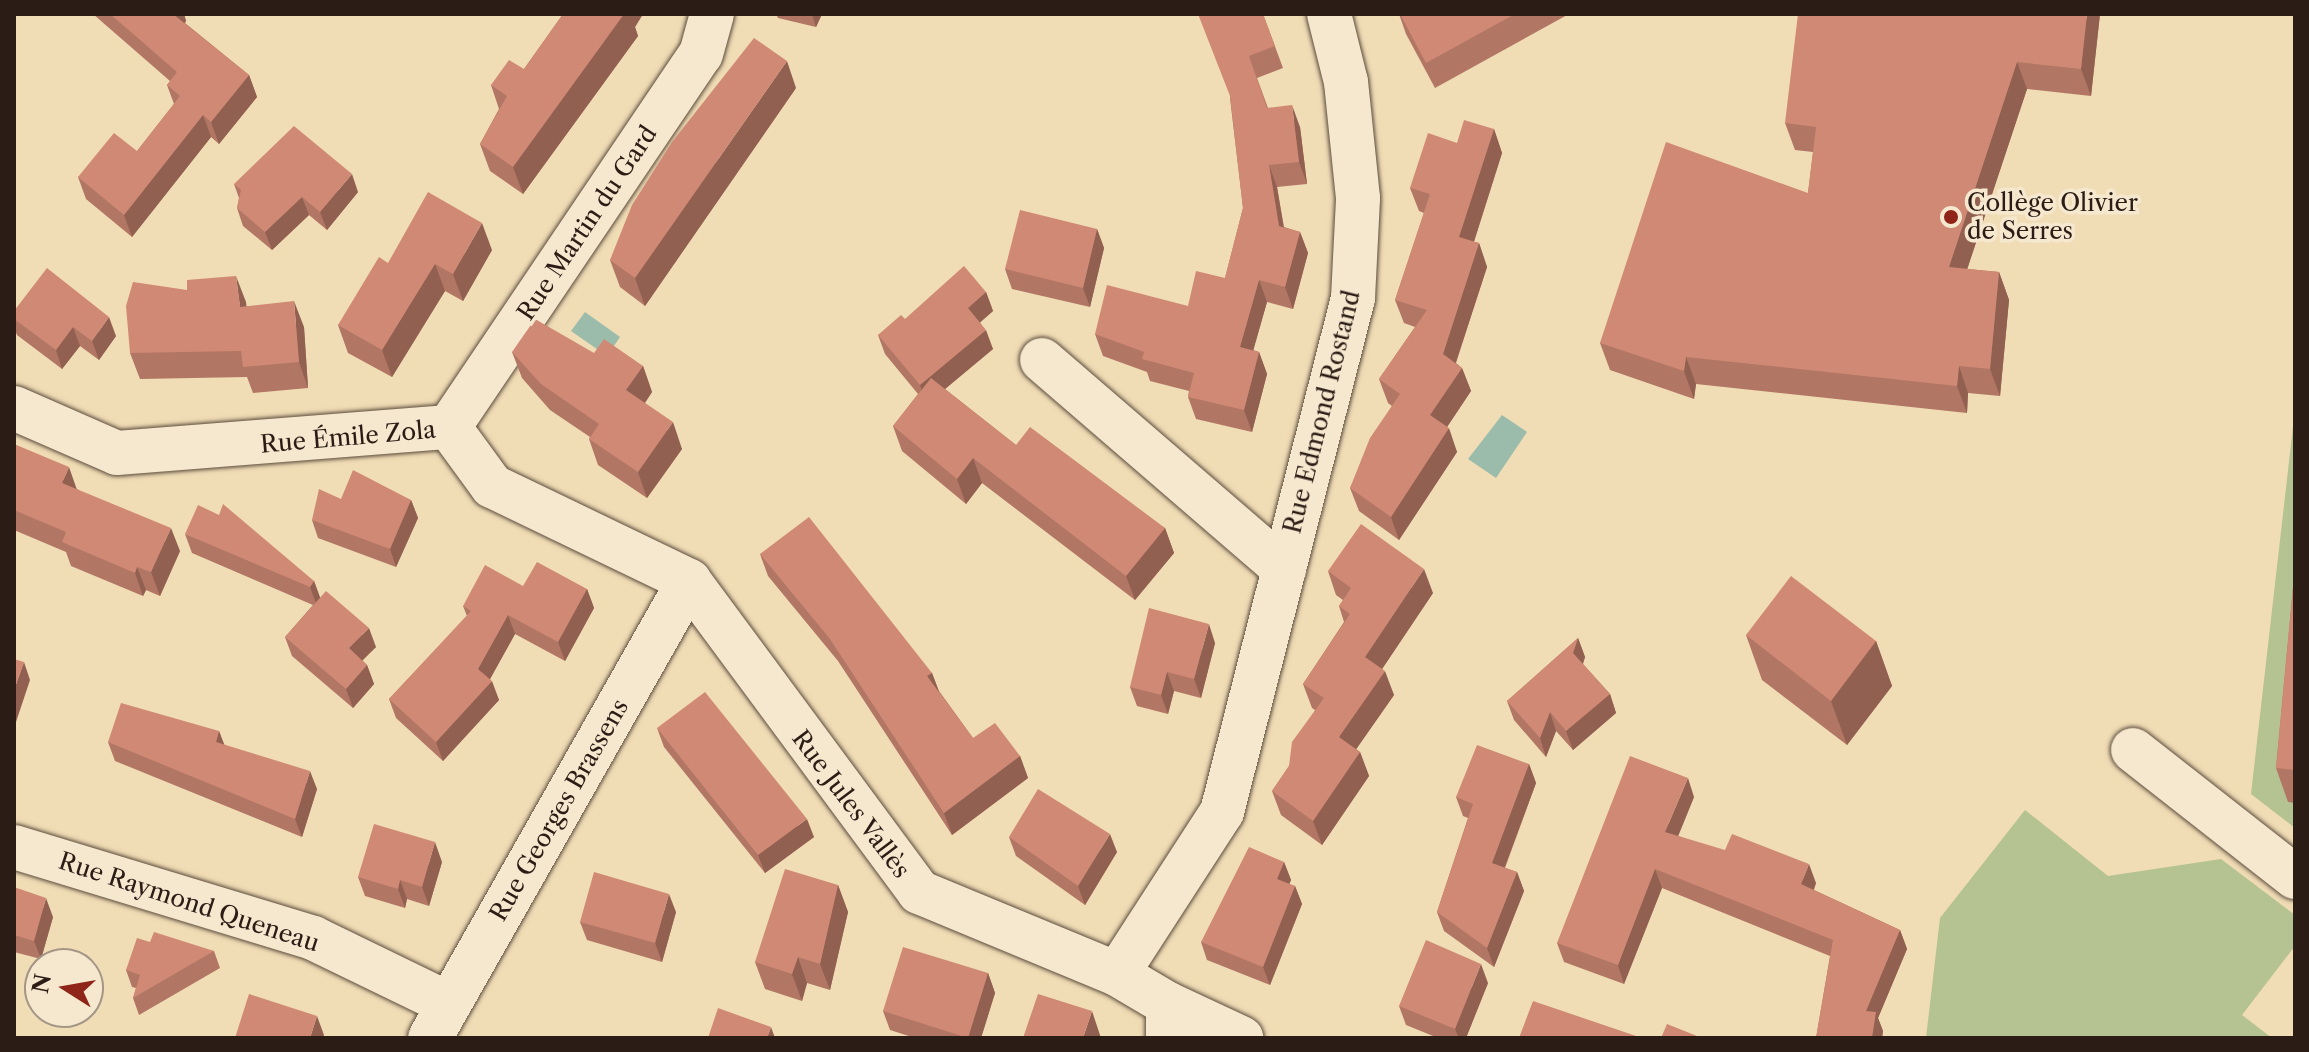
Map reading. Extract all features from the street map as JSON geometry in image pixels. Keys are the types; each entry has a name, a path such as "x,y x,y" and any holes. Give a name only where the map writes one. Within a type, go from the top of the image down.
{"street":[{"name":"Rue Martin du Gard","path":"449,427 701,54 712,14"},
{"name":"Rue Edmond Rostand","path":"1117,974 1222,812 1353,298 1358,198 1346,82 1332,15"},
{"name":"Rue Edmond Rostand","path":"1042,360 1284,569"},
{"name":"Rue Émile Zola","path":"14,408 117,453 449,427 492,486 689,581"},
{"name":"Rue Jules Vallès","path":"689,581 919,892 1117,974 1168,1021 1241,1038"},
{"name":"Rue Georges Brassens","path":"440,1021 689,581"},
{"path":"2133,750 2295,877"},
{"name":"Rue Raymond Queneau","path":"14,847 313,938 440,1021"}],"green space":[{"path":"2295,409 2295,828 2251,794"},
{"path":"2025,810 2108,876 2221,859 2295,915 2295,946 2242,1015 2272,1038 1926,1038 1940,918"}],"shaded area":[{"path":"585,312 620,337 607,356 571,331"},
{"path":"1502,415 1527,432 1496,478 1468,459"}],"building":[{"path":"110,14 173,14 249,75 211,122 203,115 124,215 78,177 114,133 137,151 180,96 167,85 177,72"},
{"path":"563,14 624,14 513,167 480,144 507,96 491,85 509,60 524,69"},
{"path":"1198,14 1263,14 1275,46 1249,56 1267,108 1292,105 1299,162 1269,165 1279,226 1300,232 1285,287 1259,280 1240,347 1259,352 1244,410 1188,397 1194,373 1142,359 1144,352 1095,334 1107,285 1188,306 1196,271 1225,278 1243,208 1230,96"},
{"path":"1400,14 1515,14 1426,63"},
{"path":"1798,14 2087,14 2081,69 2017,62 1949,267 1999,272 1990,369 1959,366 1957,386 1686,357 1684,371 1600,343 1666,142 1808,193 1816,127 1785,123"},
{"path":"754,38 787,61 635,278 610,260 632,205 672,142"},
{"path":"1464,120 1494,129 1459,237 1479,243 1443,354 1462,368 1430,415 1449,428 1391,517 1350,488 1370,438 1400,394 1379,379 1427,310 1395,300 1430,194 1410,188 1428,133 1457,143"},
{"path":"294,126 352,174 320,212 302,197 265,232 237,208 241,190 234,184"},
{"path":"428,192 482,223 453,274 435,264 382,350 338,325 379,257 388,263"},
{"path":"1020,210 1097,229 1083,288 1005,269"},
{"path":"964,266 986,292 968,308 986,330 920,385 878,335 901,315 905,319"},
{"path":"47,268 109,317 92,341 73,327 56,350 14,319 14,311"},
{"path":"236,276 240,307 294,301 299,362 243,367 241,351 130,353 126,306 133,282 187,290 187,280"},
{"path":"535,319 594,353 604,339 643,366 626,390 673,422 638,472 589,439 599,424 541,384 512,352"},
{"path":"931,378 1016,445 1030,427 1165,528 1126,576 973,458 957,479 893,426"},
{"path":"14,444 69,467 62,483 171,528 151,572 137,567 135,573 62,542 66,532 14,510"},
{"path":"353,470 411,500 390,549 312,520 319,489 341,499"},
{"path":"223,504 314,581 310,587 185,534 198,505 219,515"},
{"path":"809,517 932,673 927,676 973,738 995,723 1020,756 944,813 830,639 760,554"},
{"path":"1361,524 1424,569 1365,657 1385,671 1339,737 1360,752 1313,821 1272,791 1289,766 1292,742 1324,698 1303,684 1350,614 1339,606 1351,588 1328,571"},
{"path":"537,562 587,589 558,642 508,615 478,669 492,681 436,742 389,699 471,611 463,606 485,565 523,586"},
{"path":"2295,566 2295,770 2276,768"},
{"path":"1791,576 1876,641 1831,701 1746,635"},
{"path":"326,591 369,628 349,648 367,665 346,689 285,637"},
{"path":"1149,608 1209,624 1194,679 1167,672 1161,695 1130,687"},
{"path":"1578,638 1573,653 1610,694 1566,731 1550,712 1540,738 1507,701"},
{"path":"14,659 24,662 14,690"},
{"path":"705,692 807,819 758,855 657,728"},
{"path":"121,703 219,731 216,742 310,771 295,819 108,742"},
{"path":"1477,745 1529,764 1492,863 1517,872 1487,948 1437,912 1473,804 1456,797"},
{"path":"1630,756 1688,778 1665,832 1725,850 1732,834 1809,864 1801,884 1900,930 1866,1011 1876,1012 1872,1038 1816,1038 1833,940 1655,869 1618,965 1557,943"},
{"path":"1038,789 1110,834 1078,886 1009,837"},
{"path":"374,824 435,842 422,887 400,880 398,889 358,877"},
{"path":"1249,847 1284,862 1277,879 1295,886 1263,967 1201,942"},
{"path":"785,869 838,885 820,964 798,957 792,974 755,962"},
{"path":"594,872 669,894 655,943 580,922"},
{"path":"14,887 46,898 34,941 14,935"},
{"path":"154,932 214,951 133,998 140,975 126,970 137,938 150,942"},
{"path":"1426,940 1481,964 1455,1029 1399,1006"},
{"path":"903,947 988,973 968,1038 883,1011"},
{"path":"249,994 317,1016 310,1038 235,1038"},
{"path":"1038,994 1092,1011 1083,1038 1023,1038"},
{"path":"1533,1001 1642,1038 1519,1038"},
{"path":"718,1008 771,1027 767,1038 708,1038"},
{"path":"1667,1024 1702,1038 1661,1038"}],"place":[{"name":"Collège Olivier de Serres","path":"1951,217"}]}
